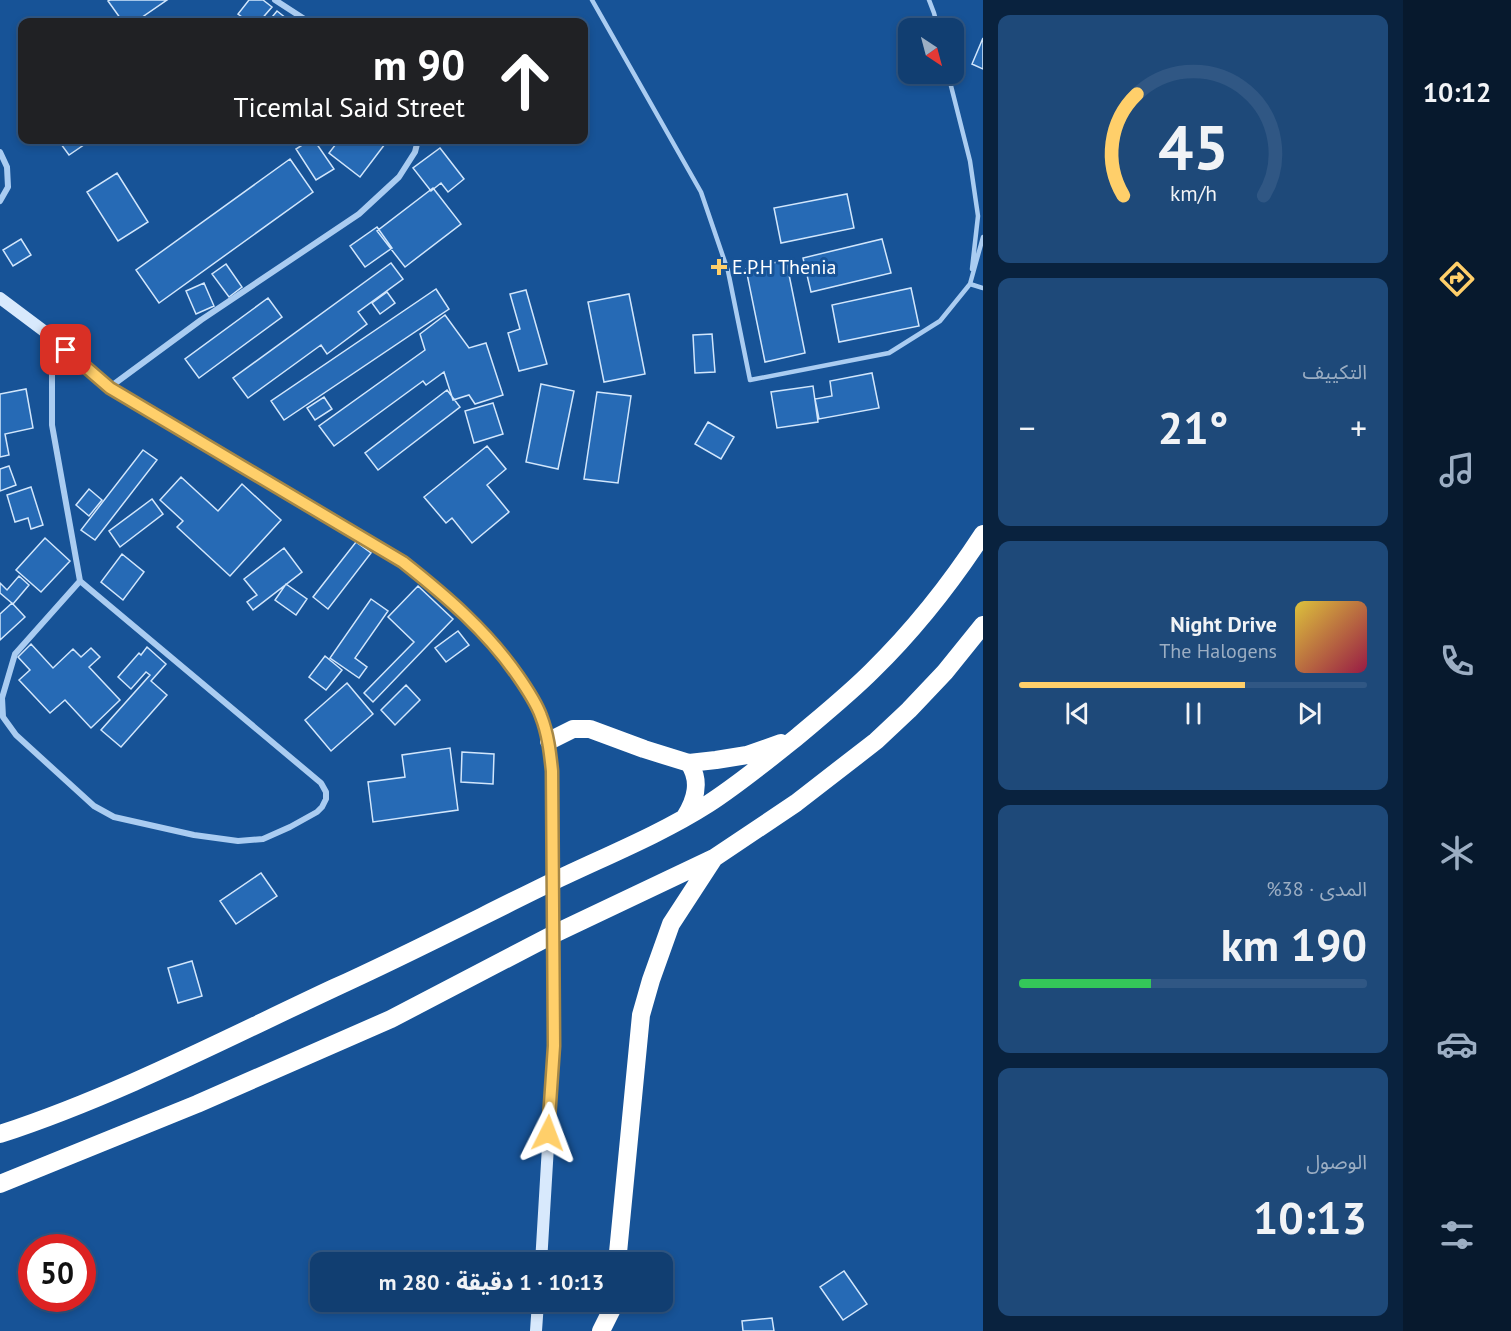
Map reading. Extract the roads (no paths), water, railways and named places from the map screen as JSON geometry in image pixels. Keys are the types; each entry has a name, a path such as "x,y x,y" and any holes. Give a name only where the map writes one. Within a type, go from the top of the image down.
{"highway":[{"path":"0,1134 38,1122 104,1095 188,1057 403,956 685,818 737,784 841,700 872,671 945,589 983,534"},
{"path":"0,1184 197,1104 391,1019 556,933 714,858 796,803 876,741 945,672 983,626"},
{"path":"549,741 573,729 590,729 689,763 747,755 774,747 799,735"},
{"path":"685,818 692,807 696,783 694,771 689,763"},
{"path":"618,1252 641,1015 671,924 714,858"},
{"path":"601,1331 609,1312"},
{"path":"611,1331 612,1312"}],"main road":[{"path":"0,298 52,337 110,388 403,562 442,592 478,628 507,660 527,690 541,715 549,741 552,771 554,1046 542,1252"},
{"path":"537,1331 538,1312"}],"street":[{"path":"275,0 303,18"},
{"path":"110,388 201,320 359,214 399,177 415,152 417,144"},
{"path":"0,153 7,167 8,187 0,201"},
{"path":"52,337 51,425 80,581 321,783 326,792 326,799 322,807 317,812 263,839 238,841 194,835 114,817 94,806 16,735 3,717 2,698 15,654 80,581"}],"lane":[{"path":"592,0 701,192 728,271 750,380 889,353 940,321 970,284 983,237"},
{"path":"929,0 936,18"},
{"path":"951,84 970,161 978,216 970,284"},
{"path":"970,284 983,288"}],"place":[{"name":"E.P.H Thenia","path":"719,267"}]}
